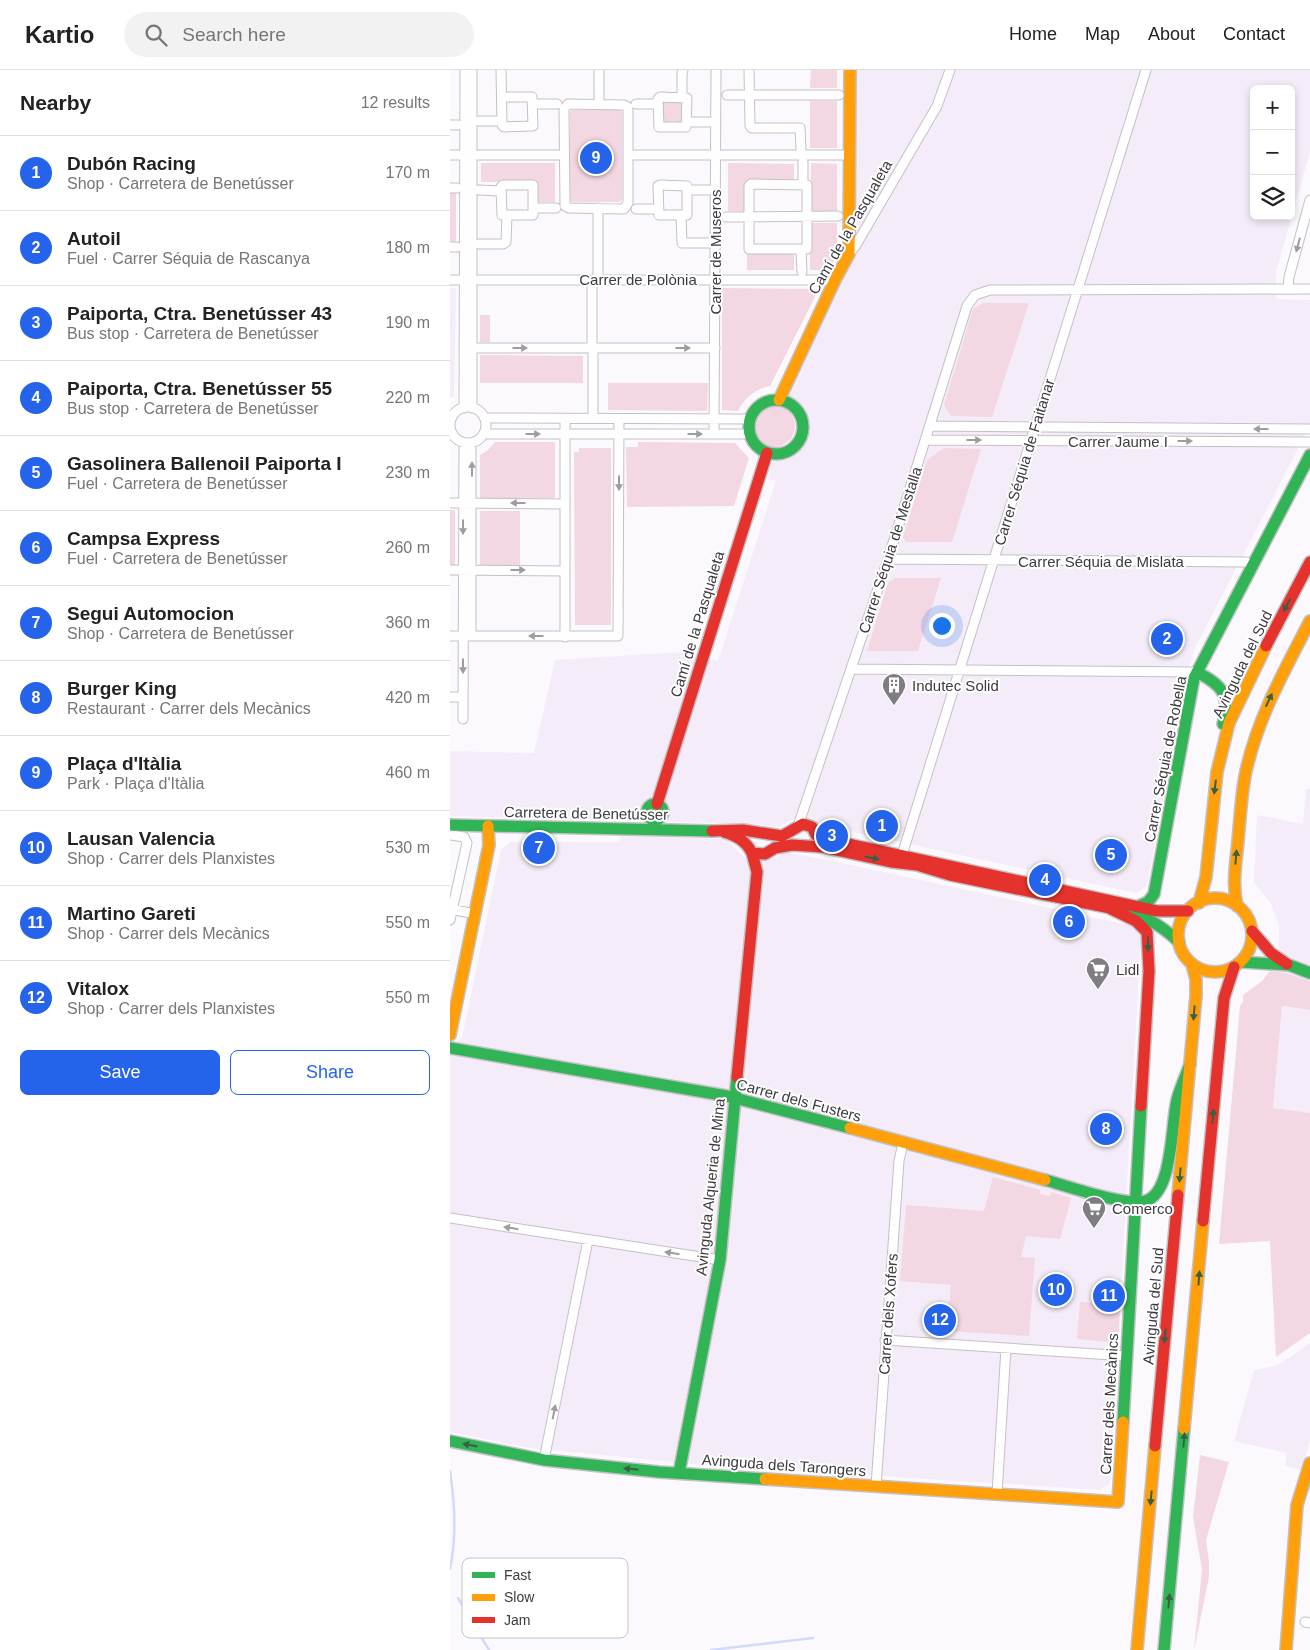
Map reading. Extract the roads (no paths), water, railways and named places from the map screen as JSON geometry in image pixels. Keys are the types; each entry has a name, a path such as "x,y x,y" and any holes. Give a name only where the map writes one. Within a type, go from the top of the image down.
{"street":[{"path":"465,70 468,155 468,408"},
{"path":"468,155 472,70"},
{"path":"502,70 502,97 502,125 504,127 532,127 533,98 502,97"},
{"path":"599,70 599,104"},
{"path":"682,97 683,70"},
{"name":"Carrer de Museros","path":"714,434 716,70"},
{"path":"750,70 751,127 800,128 801,150"},
{"path":"849,254 850,70"},
{"name":"Camí de la Pasqualeta","path":"779,400 835,280 937,106 950,70"},
{"name":"Carrer Séquia de Faitanar","path":"902,855 1146,70"},
{"path":"727,95 839,95"},
{"path":"660,97 682,97 687,98 687,126 685,128 660,128 658,126 658,104 660,97"},
{"path":"533,104 557,104"},
{"path":"568,104 599,104 624,105 628,107 628,155 627,206 623,209 569,208 565,206 565,106 568,104"},
{"path":"636,104 658,104"},
{"path":"479,121 502,121"},
{"path":"687,122 710,122"},
{"path":"450,155 564,155"},
{"path":"628,155 849,155"},
{"path":"803,162 803,184"},
{"path":"751,184 807,184 807,216 808,247 806,249 750,249 751,184"},
{"path":"532,185 533,208 532,216 502,215 501,186 532,185"},
{"path":"660,185 685,185 687,190 687,214 660,215 658,209 660,185"},
{"path":"479,190 501,191"},
{"path":"687,190 709,190"},
{"path":"1288,289 1289,277 1310,200"},
{"path":"533,208 556,208"},
{"path":"593,413 592,349 598,208"},
{"path":"636,209 658,209"},
{"path":"681,215 682,243 709,243"},
{"path":"479,244 503,244 506,242 507,216"},
{"path":"726,217 838,216"},
{"path":"801,250 802,272"},
{"name":"Carrer de Polònia","path":"450,280 595,282 715,279 835,280"},
{"path":"468,280 472,348 468,408"},
{"path":"1078,288 1310,290"},
{"name":"Carrer Séquia de Mestalla","path":"798,826 888,559 967,306 975,295 990,290 1078,288"},
{"path":"472,348 715,348"},
{"path":"769,400 779,400 788,402 801,415 803,432 799,441 786,453 767,453 759,449 749,434 750,419 754,410 761,404 769,400"},
{"path":"468,408 477,410 485,418 486,424 481,438 468,443 459,441 451,434 450,423 451,417 455,413 468,408"},
{"path":"485,418 750,419"},
{"path":"565,418 565,636"},
{"path":"450,636 615,637 619,634 619,419"},
{"name":"Carrer Jaume I","path":"930,426 1310,429"},
{"path":"484,434 749,434"},
{"name":"Carrer Jaume I","path":"925,440 1310,442"},
{"path":"463,719 467,636 468,443"},
{"name":"Camí de la Pasqualeta","path":"654,825 648,811 652,804 657,804 767,453"},
{"name":"Carrer Séquia de Robella","path":"1138,906 1148,902 1154,894 1194,678 1310,455"},
{"path":"450,503 565,504"},
{"name":"Carrer Séquia de Mislata","path":"888,559 1246,562 1253,565"},
{"name":"Avinguda del Sud","path":"1199,902 1206,877 1220,753 1229,723 1241,695 1310,562"},
{"path":"450,570 565,571"},
{"path":"1237,906 1234,880 1242,794 1250,755 1266,707 1310,621"},
{"path":"851,669 1197,672 1220,686 1227,700 1220,736 1220,753"},
{"path":"450,697 463,697"},
{"path":"806,805 814,831 812,843 807,845"},
{"name":"Carretera de Benetússer","path":"722,831 733,829 748,830 783,836 803,824 834,841 1138,906 1159,913 1188,911"},
{"name":"Carretera de Benetússer","path":"450,825 654,825 722,831 736,836 750,849 765,854 784,846 807,845 891,862 917,865 950,875 1111,909 1121,909 1136,913 1153,921 1179,942"},
{"path":"450,1036 494,826"},
{"path":"750,849 752,836 757,833"},
{"path":"450,835 462,835 467,843 450,920"},
{"name":"Avinguda Alqueria de Mina","path":"750,849 757,872"},
{"name":"Avinguda Alqueria de Mina","path":"680,1473 680,1461 720,1260 757,872 765,854"},
{"path":"1164,1650 1225,994 1237,965 1248,953 1252,942 1252,931 1244,913 1228,901 1208,899 1199,902 1188,911 1182,920 1178,931 1179,942 1186,958 1202,970 1212,972 1223,971 1237,965 1270,963 1289,966 1310,973"},
{"path":"451,909 475,914"},
{"name":"Carrer dels Mecànics","path":"1111,909 1136,921 1144,928 1148,936 1137,1189 1118,1502"},
{"path":"1252,931 1271,953 1289,966"},
{"name":"Avinguda del Sud","path":"1137,1650 1196,992 1196,980 1192,964"},
{"name":"Carrer dels Fusters","path":"450,1048 735,1098 1112,1198 1136,1202"},
{"path":"1136,1202 1148,1201 1158,1192 1165,1178 1177,1100 1190,1064"},
{"name":"Carrer dels Xofers","path":"876,1486 899,1161 903,1143"},
{"path":"1137,1189 1143,1194 1150,1195 1158,1192"},
{"path":"450,1218 720,1260"},
{"path":"544,1460 588,1240"},
{"path":"885,1340 1127,1356"},
{"path":"997,1494 1006,1348"},
{"name":"Avinguda dels Tarongers","path":"450,1441 544,1460 680,1473 1118,1502"},
{"path":"1286,1650 1297,1505 1310,1462"}],"waterway":[{"path":"450,1471 454,1520 454,1544 450,1569"},
{"path":"458,1598 462,1605"},
{"path":"482,1638 489,1650"},
{"path":"711,1650 813,1638"}],"place":[{"name":"Plaça d'Itàlia","path":"596,158"},
{"name":"Autoil","path":"1167,639"},
{"name":"Indutec Solid","path":"894,706"},
{"name":"Dubón Racing","path":"882,826"},
{"name":"Paiporta, Ctra. Benetússer 43","path":"832,836"},
{"name":"Segui Automocion","path":"539,848"},
{"name":"Gasolinera Ballenoil Paiporta I","path":"1111,855"},
{"name":"Paiporta, Ctra. Benetússer 55","path":"1045,880"},
{"name":"Campsa Express","path":"1069,922"},
{"name":"Lidl","path":"1098,990"},
{"name":"Burger King","path":"1106,1129"},
{"name":"Comerco","path":"1094,1229"},
{"name":"Lausan Valencia","path":"1056,1290"},
{"name":"Martino Gareti","path":"1109,1296"},
{"name":"Vitalox","path":"940,1320"}]}
